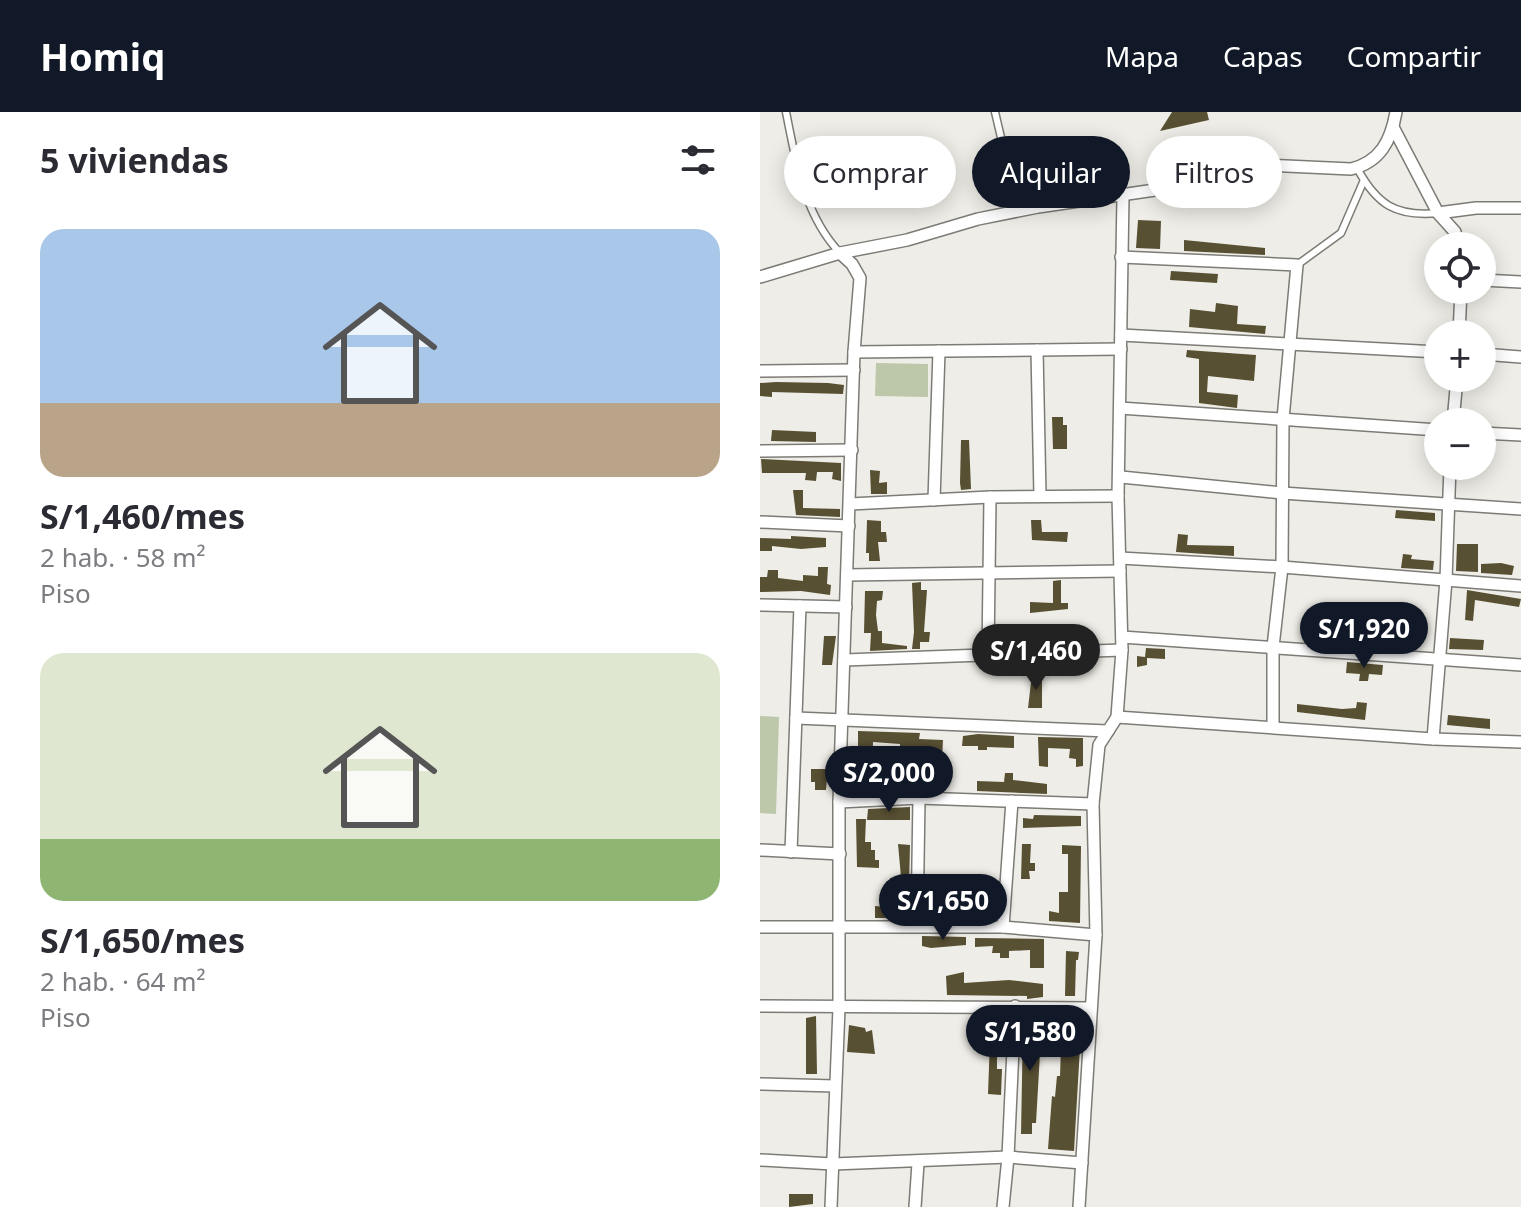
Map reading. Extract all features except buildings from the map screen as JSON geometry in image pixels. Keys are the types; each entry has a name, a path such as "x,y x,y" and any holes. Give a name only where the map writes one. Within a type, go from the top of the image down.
{"street":[{"path":"1130,195 1155,190 1219,162 1234,160 1323,169 1357,168 1385,148 1396,112"},
{"path":"1393,127 1438,213 1455,232"},
{"path":"760,277 840,253 1040,208"},
{"path":"1079,1207 1096,935 1093,804 1099,745 1117,717 1122,650 1118,496 1121,477 1123,208"},
{"path":"1438,213 1476,208 1521,208"},
{"path":"831,1207 839,1008 839,802 854,352 860,278 852,264 840,253"},
{"path":"1121,257 1297,265 1283,419 1282,567 1273,647 1273,726"},
{"path":"1496,281 1521,282"},
{"path":"1121,335 1424,351"},
{"path":"854,352 1121,349"},
{"path":"1037,350 1040,496"},
{"path":"934,500 939,351"},
{"path":"1496,355 1521,357"},
{"path":"760,371 854,370"},
{"path":"1120,408 1424,429"},
{"path":"1496,434 1521,435"},
{"path":"760,451 852,450"},
{"path":"1121,477 1282,493 1521,509"},
{"path":"1433,739 1446,580 1449,480"},
{"path":"850,504 990,497 1118,496"},
{"path":"988,655 990,497"},
{"path":"760,522 849,526"},
{"path":"847,575 990,573 1120,564 1282,567 1521,586"},
{"path":"760,605 846,607"},
{"path":"791,852 800,606"},
{"path":"1122,637 1521,665"},
{"path":"844,660 1122,650"},
{"path":"1117,717 1433,739 1521,742"},
{"path":"796,718 1108,731"},
{"path":"839,802 919,798 1093,804"},
{"path":"917,926 919,798"},
{"path":"1003,927 1012,801"},
{"path":"760,850 840,854"},
{"path":"760,927 1003,927 1096,935"},
{"path":"760,1006 1091,1008"},
{"path":"1003,1207 1015,1006"},
{"path":"760,1084 835,1086"},
{"path":"760,1160 833,1164 918,1163 1008,1157 1082,1163"},
{"path":"915,1207 918,1163"}],"lane":[{"path":"786,112 811,212 823,234 840,253"},
{"path":"995,112 1003,144 1012,212"},
{"path":"1357,168 1381,200 1398,213 1438,213"},
{"path":"1297,265 1341,233 1364,180"}],"green space":[{"path":"876,363 928,364 928,397 875,396"},
{"path":"760,716 779,717 776,814 760,813"}]}
